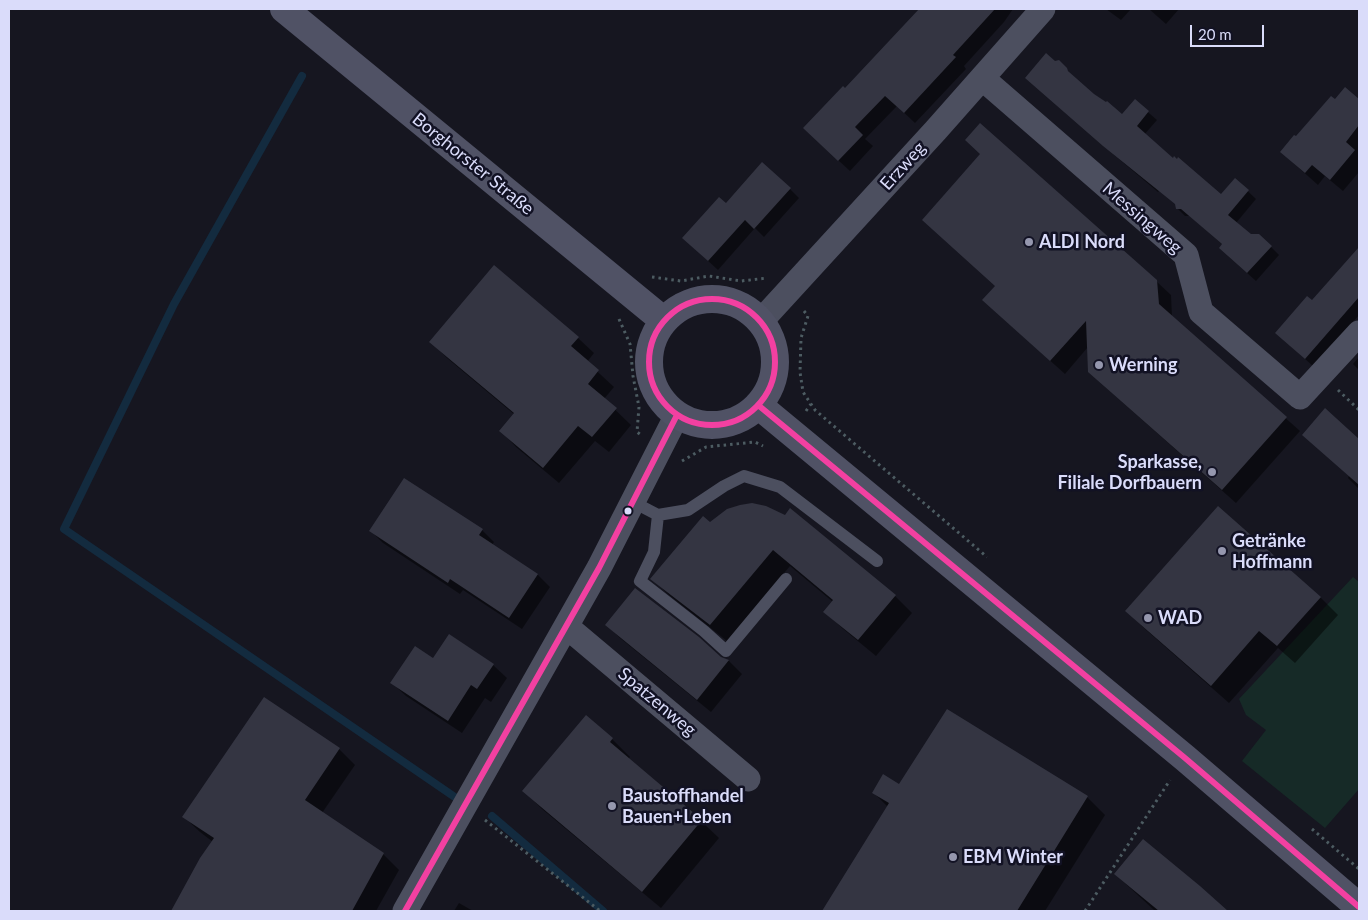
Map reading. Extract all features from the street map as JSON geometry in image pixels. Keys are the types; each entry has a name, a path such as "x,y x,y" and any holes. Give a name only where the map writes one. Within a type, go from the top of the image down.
{"main road":[{"name":"Borghorster Straße","path":"284,9 663,320"},
{"path":"710,298 729,300 746,308 761,322 770,337 775,355 774,373 769,390 758,405 741,418 720,425 698,424 677,415 662,402 652,384 648,363 651,343 663,320 673,310 691,301 710,298"},
{"path":"758,405 1185,758 1359,907"}],"street":[{"name":"Erzweg","path":"761,322 1043,9"},
{"name":"Messingweg","path":"982,78 1186,255 1201,312 1300,396 1359,333"},
{"path":"405,911 566,626 633,502 677,415"},
{"name":"Spatzenweg","path":"566,626 748,779"}],"lane":[{"path":"633,502 658,515 688,510 724,486 744,476 780,487 877,561"},
{"path":"658,515 654,552 640,581 704,631 726,651 786,580"}],"path":[{"path":"1085,911 1185,758"},
{"path":"465,804 600,911"}],"green space":[{"path":"1353,577 1359,582 1359,789 1325,828 1242,761 1266,730 1246,715 1239,699"}],"building":[{"path":"919,9 995,9 953,55 956,57 904,113 885,96 855,127 863,135 838,161 803,128 843,86 845,88"},
{"path":"1046,53 1055,61 1059,60 1068,71 1094,94 1107,101 1122,114 1135,99 1149,111 1137,126 1173,158 1174,156 1177,159 1178,157 1221,194 1235,178 1249,190 1228,215 1251,234 1259,234 1272,246 1247,273 1219,248 1222,244 1181,209 1176,209 1175,204 1103,146 1025,78"},
{"path":"1345,87 1359,99 1359,125 1346,142 1355,150 1330,180 1312,165 1305,173 1280,152 1331,96 1335,99"},
{"path":"980,123 1157,280 1159,304 1287,417 1222,490 1088,372 1086,321 1050,361 982,300 995,286 922,220 980,154 965,140"},
{"path":"762,162 791,188 754,229 745,220 708,261 682,238 719,197 726,203"},
{"path":"1359,247 1359,297 1305,359 1275,333 1307,296 1312,300"},
{"path":"494,265 579,337 571,346 599,370 588,384 617,408 592,437 578,426 543,468 499,431 514,413 429,342"},
{"path":"1325,408 1359,439 1359,485 1302,435"},
{"path":"404,478 483,529 479,535 538,574 509,618 450,579 448,583 369,531"},
{"path":"752,503 766,506 785,515 790,508 896,595 858,640 823,612 833,600 773,550 710,625 650,579 703,516 710,522 727,509"},
{"path":"1218,506 1321,597 1277,646 1259,631 1211,686 1125,611"},
{"path":"635,588 699,637 721,657 729,660 697,700 605,625"},
{"path":"449,634 494,664 477,689 471,685 448,721 390,683 415,646 433,658"},
{"path":"264,697 340,748 305,800 384,853 352,911 171,911 200,858 214,838 182,817"},
{"name":"EBM Winter","path":"947,709 1088,796 1017,911 822,911 889,803 872,793 883,774 899,784"},
{"name":"Baustoffhandel Bauen+Leben","path":"586,715 613,738 610,742 702,820 642,892 522,791"},
{"path":"1143,839 1228,911 1159,911 1114,874"}],"waterway":[{"path":"302,76 174,304 64,529 462,802"},
{"path":"492,816 603,911"}],"transit line":[{"path":"712,299 736,304 747,309 757,317 765,327 770,338 775,362 770,386 765,397 757,407 747,415 736,420 712,425 688,420 677,415 667,407 659,397 654,386 649,362 654,338 659,327 667,317 677,309 688,304 712,299"},
{"path":"758,405 1185,758 1359,907"},
{"path":"405,911 599,568 677,415"}],"place":[{"name":"ALDI Nord","path":"1029,242"},
{"name":"Werning","path":"1099,365"},
{"name":"Sparkasse, Filiale Dorfbauern","path":"1212,472"},
{"name":"Getränke Hoffmann","path":"1222,551"},
{"name":"WAD","path":"1148,618"},
{"name":"Baustoffhandel Bauen+Leben","path":"612,806"},
{"name":"EBM Winter","path":"953,857"}]}
